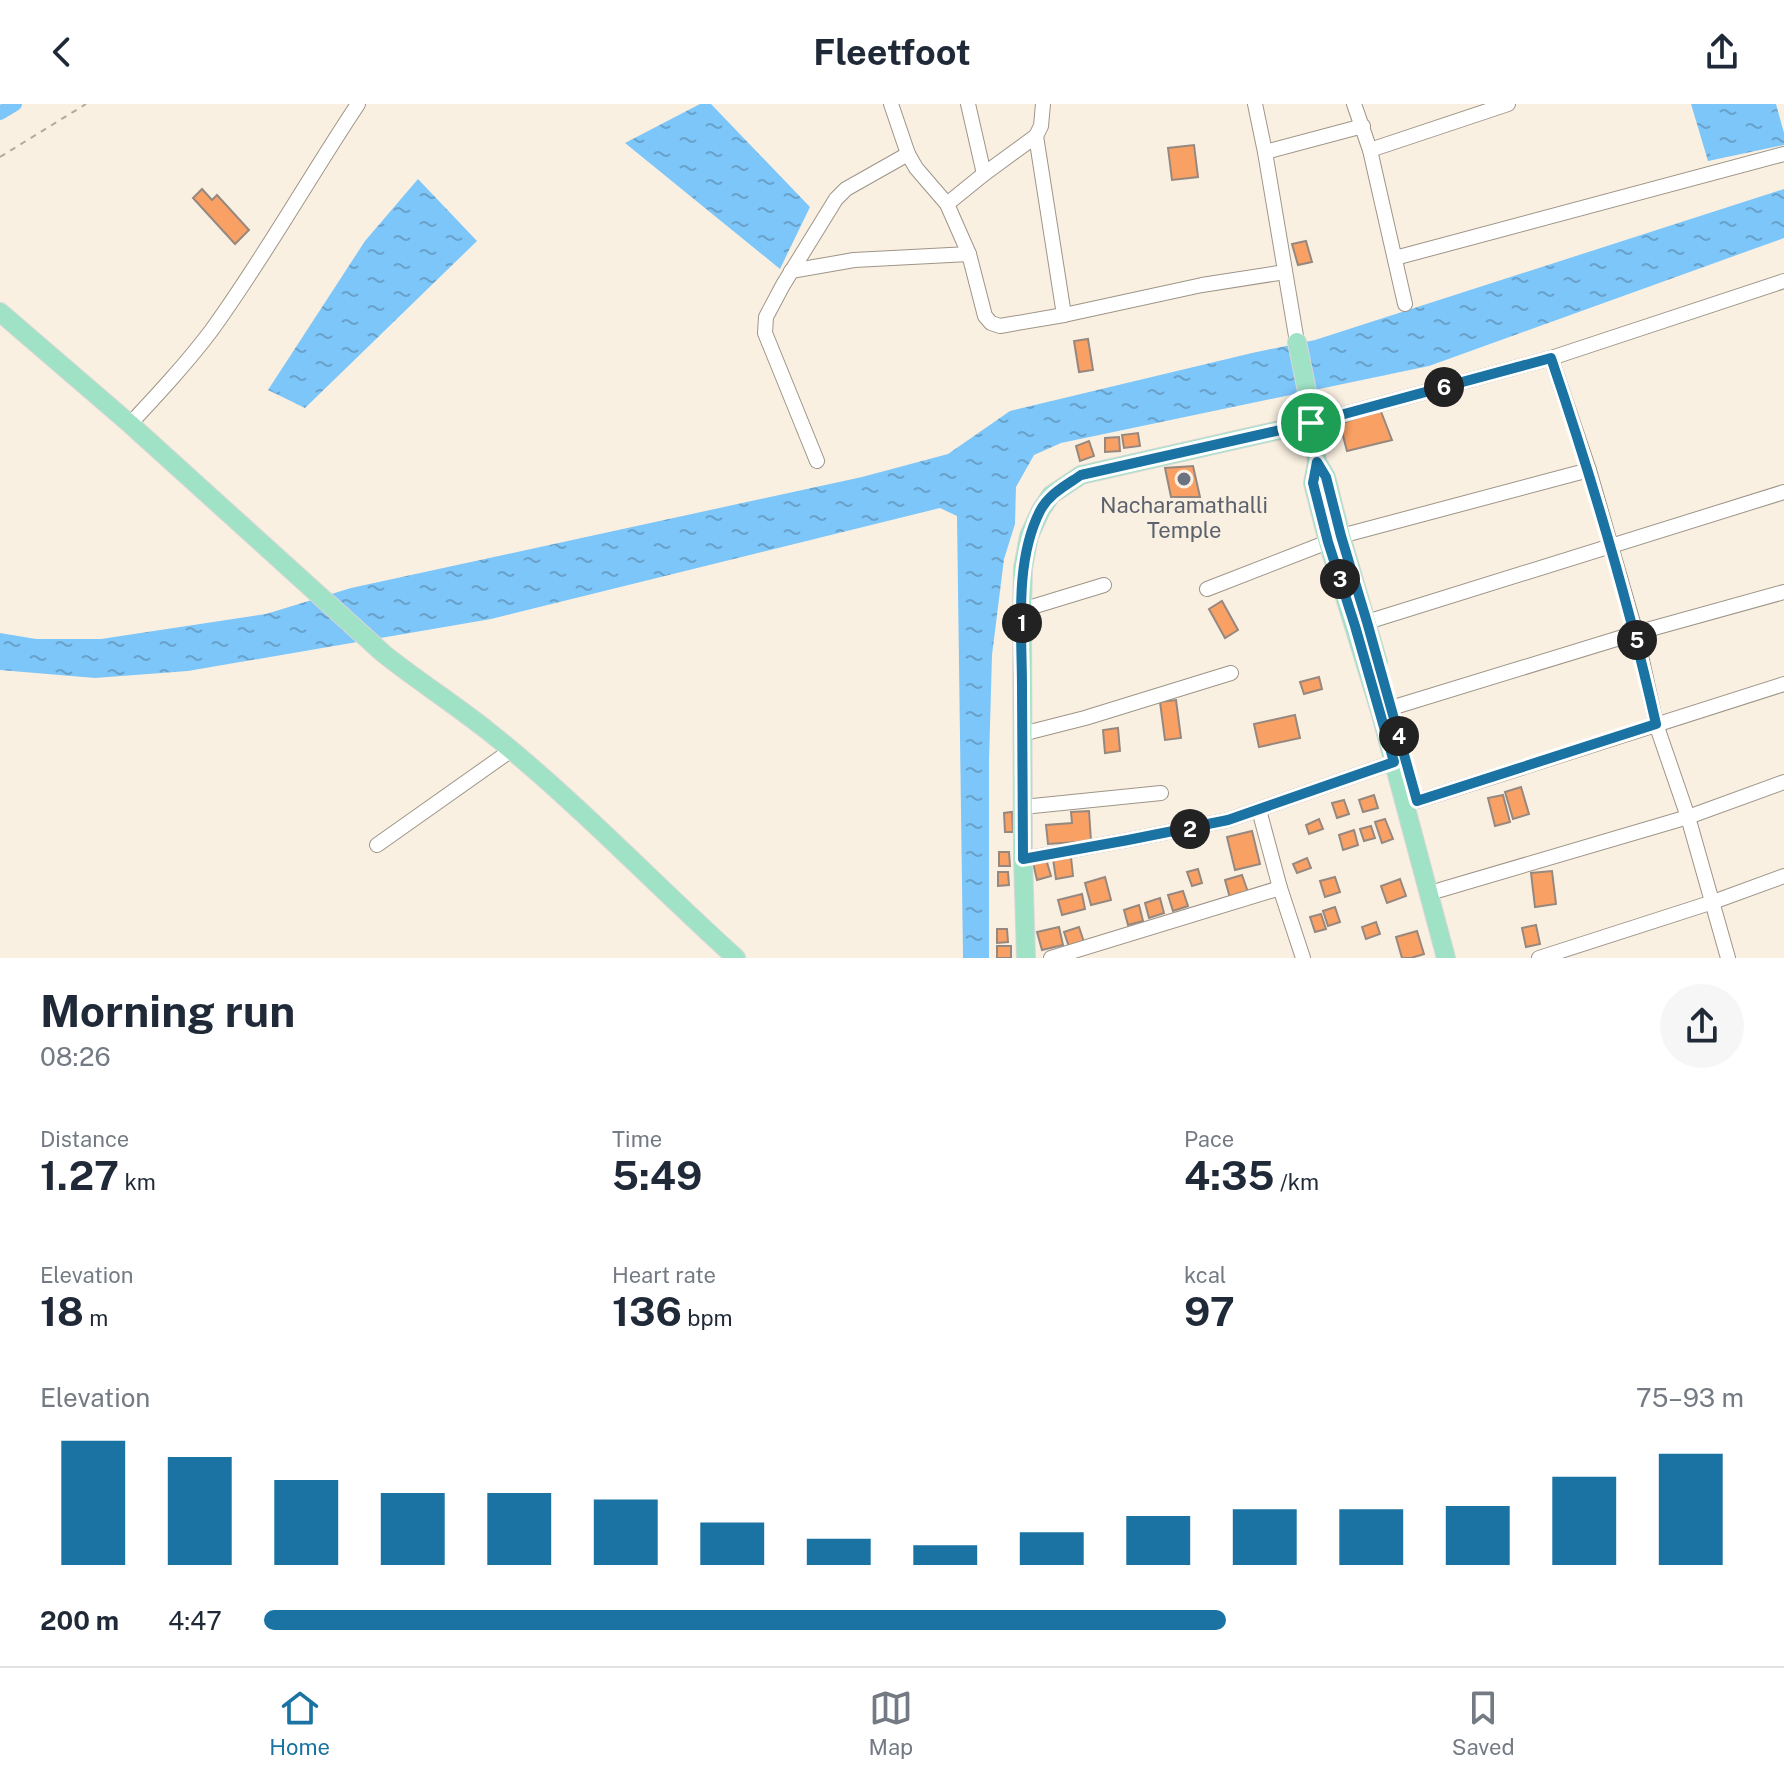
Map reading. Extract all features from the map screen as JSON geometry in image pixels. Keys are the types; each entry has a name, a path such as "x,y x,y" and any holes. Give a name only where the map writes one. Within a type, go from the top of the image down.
{"main road":[{"path":"0,312 130,424 384,654 487,731 590,820 736,958"},
{"path":"1297,342 1317,462 1326,477 1334,539 1445,958"},
{"path":"1026,958 1023,568 1029,536 1041,510 1051,495 1081,475 1311,423"},
{"path":"1334,539 1367,622 1458,958"}],"street":[{"path":"130,424 211,331 275,237 358,104"},
{"path":"891,104 908,154 947,204 969,254 985,316 991,323 1000,326 1064,315 1202,285 1285,272"},
{"path":"968,104 984,174"},
{"path":"947,204 1036,136 1041,126 1043,104"},
{"path":"1255,104 1297,342"},
{"path":"1354,104 1370,150 1405,304"},
{"path":"1370,150 1508,104"},
{"path":"1265,152 1363,126"},
{"path":"1036,136 1064,315"},
{"path":"817,461 765,333 766,317 836,199 846,189 908,154"},
{"path":"1395,258 1784,154"},
{"path":"791,271 854,260 969,254"},
{"path":"1311,423 1551,358 1784,281"},
{"path":"1551,358 1589,470 1636,633 1656,724 1688,817 1728,958"},
{"path":"1207,589 1334,539 1589,470"},
{"path":"1367,622 1784,492"},
{"path":"1022,610 1104,585"},
{"path":"1391,708 1636,633 1784,592"},
{"path":"1022,734 1231,673"},
{"path":"1417,801 1784,684"},
{"path":"377,845 510,751"},
{"path":"1023,859 1196,827 1259,810 1394,762"},
{"path":"1440,890 1688,817 1784,782"},
{"path":"1023,807 1161,793"},
{"path":"1259,810 1303,958"},
{"path":"1539,958 1784,876"},
{"path":"1051,958 1280,888"}],"path":[{"path":"0,157 86,104"}],"water":[{"path":"700,104 711,104 810,207 780,269 625,143"},
{"path":"1691,104 1776,104 1784,145 1708,161"},
{"path":"418,179 477,241 305,408 268,390 365,241"},
{"path":"1784,189 1784,238 1429,366 1061,443 1034,455 1016,487 1015,524 1004,559 992,655 989,958 963,958 957,516 940,508 491,619 188,671 95,678 0,670 0,633 36,639 101,639 266,614 351,588 862,477 948,454 1010,411 1315,340"}],"building":[{"path":"1194,145 1198,177 1172,180 1168,148"},
{"path":"202,189 212,200 217,195 249,230 235,244 193,198"},
{"path":"1306,241 1312,262 1298,265 1292,244"},
{"path":"1088,339 1093,370 1079,372 1074,341"},
{"path":"1380,409 1392,440 1347,451 1340,424"},
{"path":"1138,433 1140,446 1124,448 1122,435"},
{"path":"1119,437 1120,451 1105,452 1105,438"},
{"path":"1089,441 1094,456 1080,461 1076,446"},
{"path":"1193,466 1200,497 1171,497 1165,468"},
{"path":"1222,601 1238,630 1225,638 1209,609"},
{"path":"1319,677 1322,689 1304,694 1300,682"},
{"path":"1176,700 1181,738 1165,740 1160,702"},
{"path":"1295,715 1300,738 1259,747 1254,724"},
{"path":"1118,728 1120,751 1105,753 1103,730"},
{"path":"1521,787 1529,814 1513,819 1505,792"},
{"path":"1374,795 1378,808 1363,812 1359,800"},
{"path":"1503,795 1510,822 1495,826 1488,798"},
{"path":"1344,800 1349,814 1337,818 1332,803"},
{"path":"1089,811 1091,841 1048,844 1046,825 1072,823 1071,812"},
{"path":"1012,812 1013,832 1005,832 1004,813"},
{"path":"1319,819 1323,829 1309,834 1306,825"},
{"path":"1385,819 1393,839 1382,843 1375,822"},
{"path":"1371,826 1375,838 1364,841 1360,829"},
{"path":"1354,830 1358,845 1343,850 1339,835"},
{"path":"1252,831 1260,864 1235,870 1227,837"},
{"path":"999,852 1009,852 1010,866 999,866"},
{"path":"1071,857 1073,876 1056,879 1053,859"},
{"path":"1307,858 1311,868 1297,873 1293,864"},
{"path":"1046,859 1051,876 1037,880 1033,863"},
{"path":"1198,869 1202,883 1192,886 1187,872"},
{"path":"1552,871 1556,904 1535,907 1531,873"},
{"path":"998,872 1008,872 1009,885 998,886"},
{"path":"1242,875 1248,892 1230,898 1225,880"},
{"path":"1105,877 1111,900 1091,905 1085,883"},
{"path":"1335,877 1340,892 1325,897 1320,881"},
{"path":"1400,879 1406,896 1387,903 1381,886"},
{"path":"1183,891 1188,906 1173,911 1168,895"},
{"path":"1082,894 1085,909 1062,915 1058,900"},
{"path":"1160,898 1164,913 1149,918 1145,903"},
{"path":"1139,905 1143,921 1128,925 1124,910"},
{"path":"1335,907 1340,922 1328,926 1323,911"},
{"path":"1321,914 1326,929 1315,932 1310,917"},
{"path":"1376,922 1380,934 1366,939 1362,927"},
{"path":"1536,925 1540,944 1526,947 1522,928"},
{"path":"1059,927 1063,945 1042,950 1037,932"},
{"path":"1079,927 1084,942 1069,947 1064,932"},
{"path":"997,929 1007,929 1008,942 997,943"},
{"path":"1417,931 1424,954 1402,958 1396,937"},
{"path":"997,946 1011,946 1011,958 997,958"}],"waterway":[{"path":"0,113 15,104"}],"place":[{"name":"Nacharamathalli Temple","path":"1184,479"}],"route":[{"path":"1551,358 1589,470 1636,633 1656,724 1417,801 1326,477 1317,462 1313,483 1328,542 1394,762 1228,820 1023,859 1023,568 1029,536 1041,510 1051,495 1081,475 1311,423 1551,358"}]}
